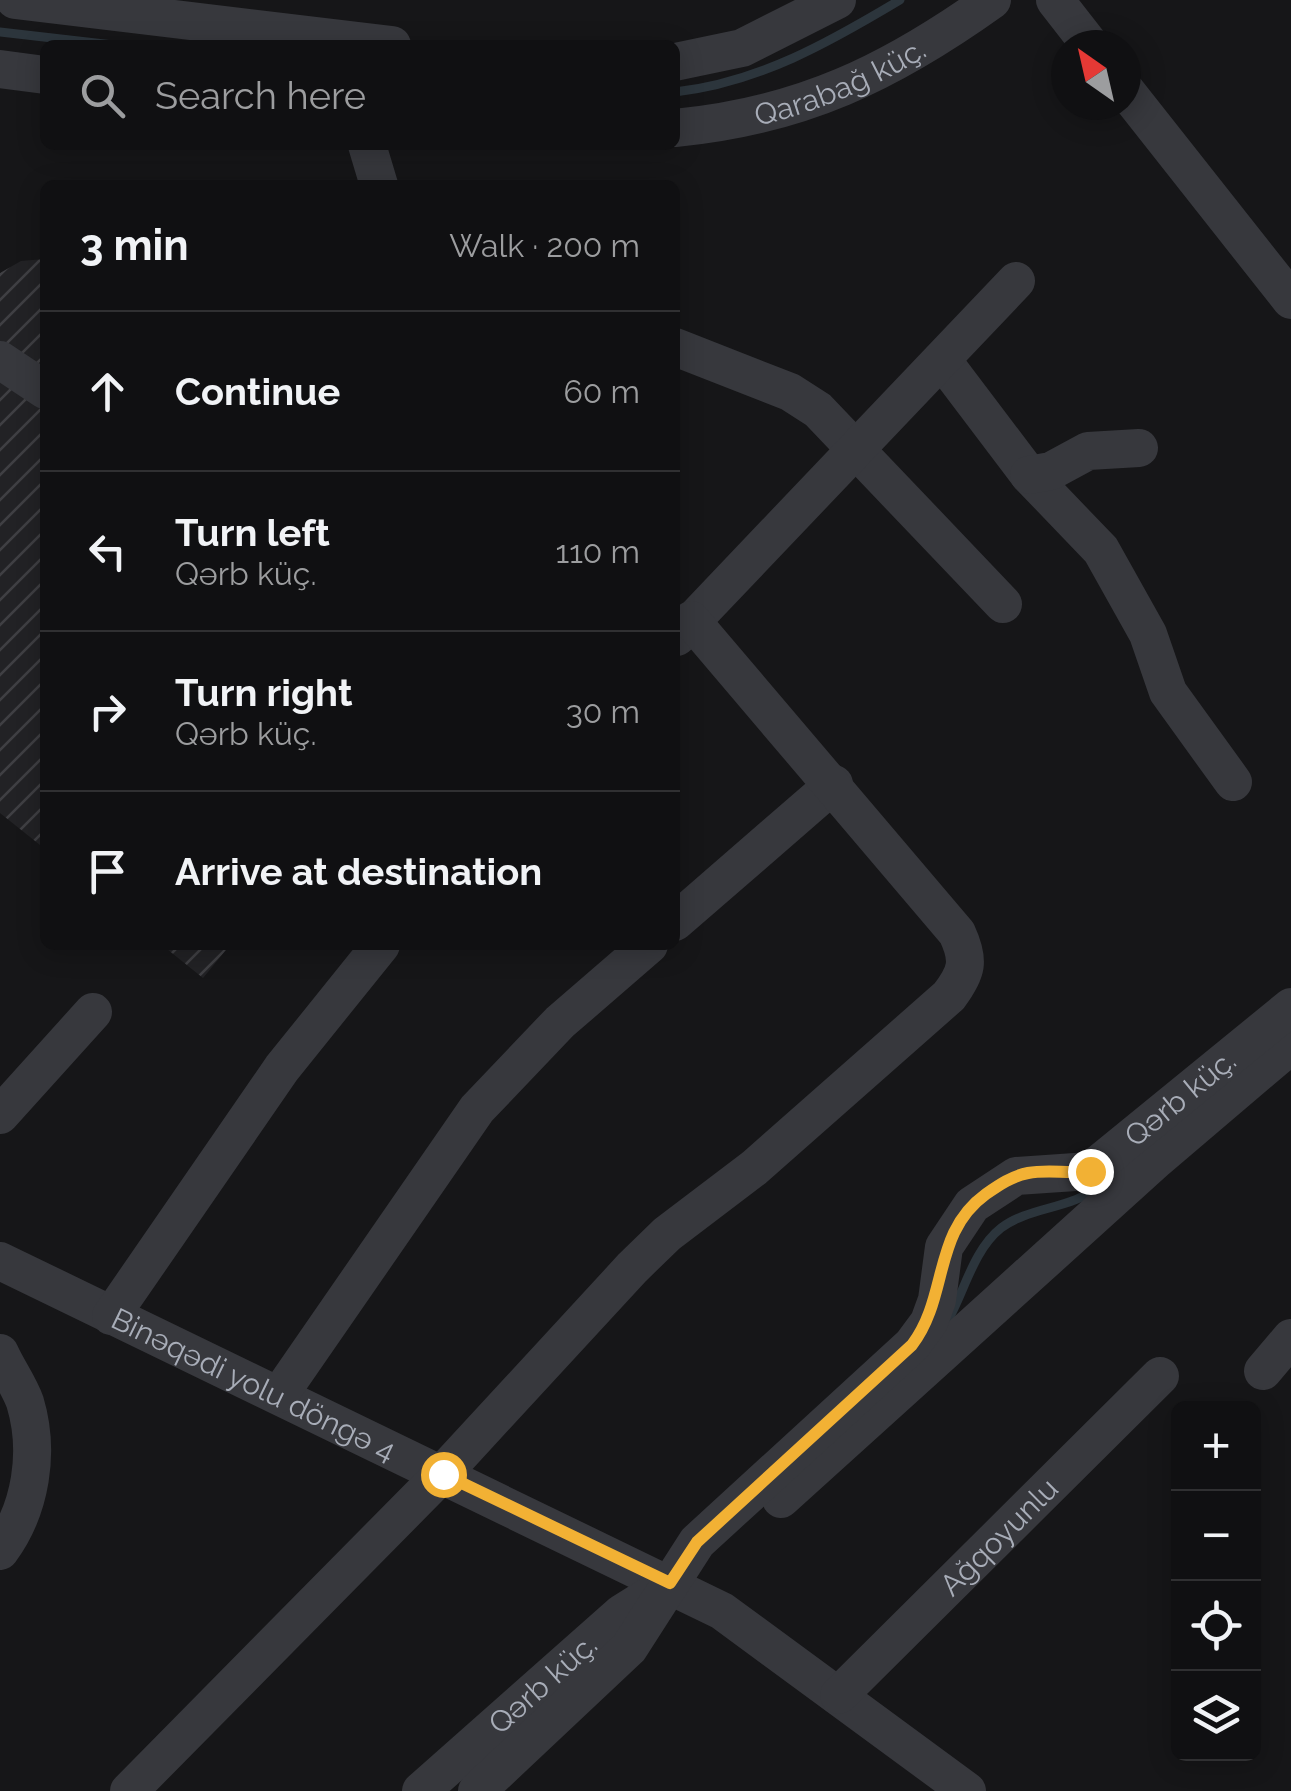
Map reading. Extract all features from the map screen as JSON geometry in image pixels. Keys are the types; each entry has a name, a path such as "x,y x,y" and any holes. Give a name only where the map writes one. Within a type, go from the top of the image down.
{"street":[{"path":"15,0 350,40"},
{"path":"680,61 742,48 794,11 837,0"},
{"name":"Qarabağ küç.","path":"680,127 776,113 835,93 877,75 992,0"},
{"path":"1055,0 1078,30"},
{"path":"0,69 40,73"},
{"path":"1141,110 1291,300"},
{"path":"369,150 378,180"},
{"path":"129,1791 443,1474 667,1234 754,1168 949,996 967,972 967,954 957,933 834,784 683,629 1016,280"},
{"path":"680,349 790,392 818,410 1003,604"},
{"path":"0,360 40,387"},
{"path":"942,360 1029,476 1101,550 1148,634 1168,692 1234,782"},
{"path":"1029,476 1051,471 1088,451 1139,448"},
{"path":"680,918 834,784"},
{"path":"111,1316 282,1068 377,950"},
{"path":"280,1394 477,1109 560,1022 643,950"},
{"name":"Qərb küç.","path":"477,1791 628,1648 697,1542 912,1345 929,1322 937,1300 944,1247 972,1205 1016,1176 1090,1171 1291,1007"},
{"path":"0,1115 93,1012"},
{"name":"Qərb küç.","path":"421,1791 622,1613 726,1549 1157,1159 1291,1045"},
{"name":"Binəqədi yolu döngə 4","path":"3,1270 280,1394 722,1610 967,1791"},
{"path":"1262,1371 1291,1338"},
{"path":"0,1353 24,1399 31,1433 30,1481 21,1517 0,1551"},
{"name":"Ağqoyunlu","path":"840,1695 1160,1376"}],"shaded area":[{"path":"40,259 40,845 0,813 0,273 21,261"},
{"path":"168,950 226,950 203,978"}],"waterway":[{"path":"680,91 764,70 820,45 900,0"},
{"path":"0,32 70,40"},
{"path":"947,1322 976,1260 1001,1228 1077,1199 1101,1185"}],"route":[{"path":"443,1474 670,1583 682,1559 697,1542 912,1345 929,1322 937,1300 944,1247 972,1205 1016,1176 1045,1171 1067,1175 1090,1171"}]}
